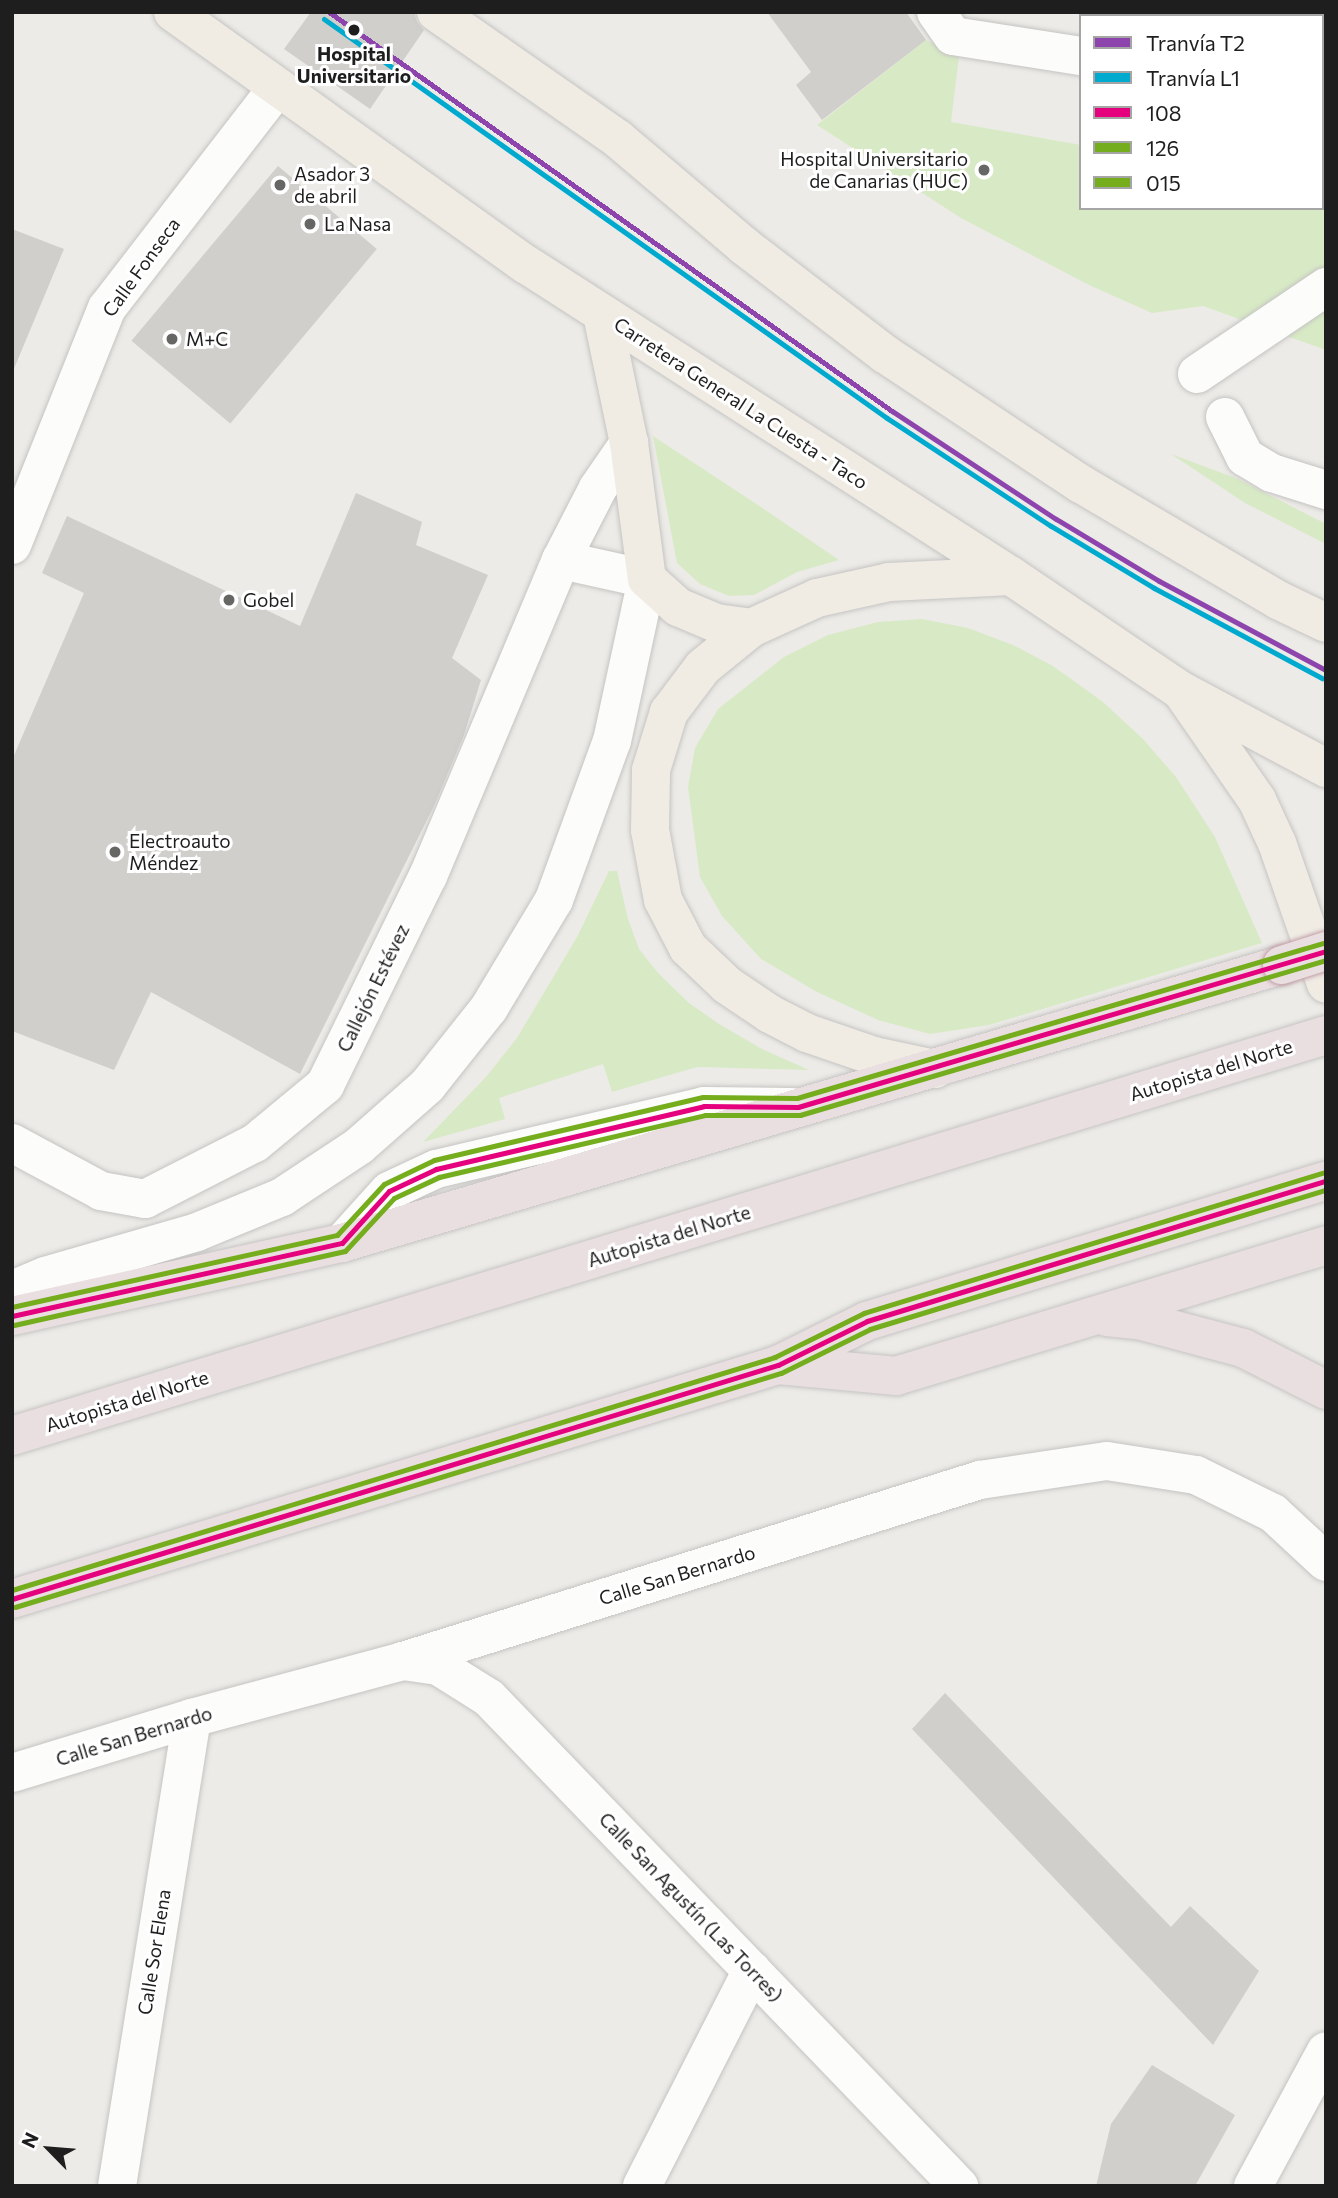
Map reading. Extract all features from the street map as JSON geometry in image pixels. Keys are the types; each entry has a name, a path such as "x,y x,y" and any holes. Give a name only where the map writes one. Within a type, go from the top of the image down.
{"highway":[{"path":"12,1316 342,1243 1326,951"},
{"name":"Autopista del Norte","path":"12,1436 1316,1038"},
{"path":"12,1599 778,1365 867,1321 1326,1181"},
{"path":"778,1365 896,1376 1101,1316 1326,1245"},
{"path":"1101,1316 1138,1320 1243,1349 1326,1390"}],"main road":[{"name":"Carretera General La Cuesta - Taco","path":"173,12 499,247 1011,576 1180,690 1326,768"},
{"path":"436,12 618,139 744,246 895,362 1081,484 1278,600 1326,623"},
{"path":"602,314 629,443 647,579 678,607 716,623 751,628"},
{"path":"934,1069 874,1056 807,1033 770,1014 727,985 688,948 663,900 650,830 651,770 669,712 702,667 751,628 817,598 889,582 1011,576"},
{"path":"1180,690 1257,800 1277,842 1326,984"}],"street":[{"path":"936,12 953,36 1079,56"},
{"name":"Calle Fonseca","path":"12,545 107,308 277,88"},
{"path":"1198,373 1326,287"},
{"path":"1225,416 1245,457 1272,473 1326,490"},
{"name":"Callejón Estévez","path":"12,1143 101,1192 145,1199 255,1143 325,1085 428,876 561,560 598,488 629,443"},
{"path":"12,1290 45,1276 197,1232 282,1197 359,1146 427,1086 489,1008 554,900 612,741 647,579 561,560"},
{"name":"Calle San Bernardo","path":"12,1773 192,1718 402,1661 980,1480 1107,1461 1196,1475 1273,1513 1326,1562"},
{"name":"Calle San Agustín (Las Torres)","path":"402,1661 438,1666 489,1698 959,2186"},
{"name":"Calle Sor Elena","path":"117,2186 192,1718"},
{"path":"642,2186 752,1970"},
{"path":"1254,2186 1326,2051"}],"green space":[{"name":"Hospital Universitario de Canarias (HUC)","path":"1260,12 1304,14 1258,14"},
{"name":"Hospital Universitario de Canarias (HUC)","path":"1326,15 1326,350 1203,306 1152,313 1089,285 961,218 817,125 926,40 959,57 951,122 1079,145 1079,210 1324,210"},
{"path":"653,436 839,560 797,572 754,595 729,596 700,584 677,563"},
{"path":"1171,454 1238,479 1326,524 1326,544 1245,503"},
{"path":"922,619 968,628 1013,645 1053,666 1103,702 1143,739 1176,777 1215,837 1262,943 989,1025 930,1034 878,1020 817,992 761,959 722,916 700,877 688,787 695,748 718,709 784,657 828,635 878,622"},
{"path":"609,871 617,871 628,919 639,949 658,973 689,1003 719,1024 762,1049 809,1070 697,1067 612,1092 603,1064 499,1098 505,1119 423,1142 486,1077 517,1038 577,937"}],"building":[{"path":"311,12 414,12 417,22 424,30 370,109 284,49"},
{"path":"767,12 906,12 926,40 822,120 796,85 811,72"},
{"path":"278,166 377,249 230,424 131,341"},
{"path":"12,229 64,249 13,371 12,371"},
{"path":"356,493 422,522 416,545 488,575 452,658 481,680 464,735 434,806 300,1074 151,992 114,1070 12,1031 12,760 84,593 42,573 67,516 300,626"},
{"path":"945,1693 1171,1927 1190,1906 1259,1971 1213,2045 912,1729"},
{"path":"1152,2065 1235,2115 1195,2186 1096,2186 1111,2124"}],"tram line":[{"name":"T2","path":"329,12 892,411 1056,519 1159,581 1326,670"},
{"name":"L1","path":"324,19 887,418 1051,526 1154,588 1322,678"}],"transit line":[{"name":"015","path":"12,1307 337,1235 384,1184 434,1160 703,1097 797,1098 1323,943"},
{"name":"108","path":"12,1316 342,1243 389,1191 436,1169 704,1106 798,1107 1326,951"},
{"name":"126","path":"14,1325 345,1251 394,1198 439,1177 705,1115 800,1115 1326,960"},
{"name":"015","path":"12,1590 775,1357 864,1313 1323,1173"},
{"name":"108","path":"12,1599 778,1365 867,1321 1326,1181"},
{"name":"126","path":"15,1607 781,1373 870,1329 1326,1190"}],"place":[{"name":"Hospital Universitario","path":"354,30"},
{"name":"Hospital Universitario de Canarias (HUC)","path":"984,170"},
{"name":"Asador 3 de abril","path":"280,185"},
{"name":"La Nasa","path":"310,224"},
{"name":"M+C","path":"172,339"},
{"name":"Gobel","path":"229,600"},
{"name":"Electroauto Méndez","path":"115,852"}]}
